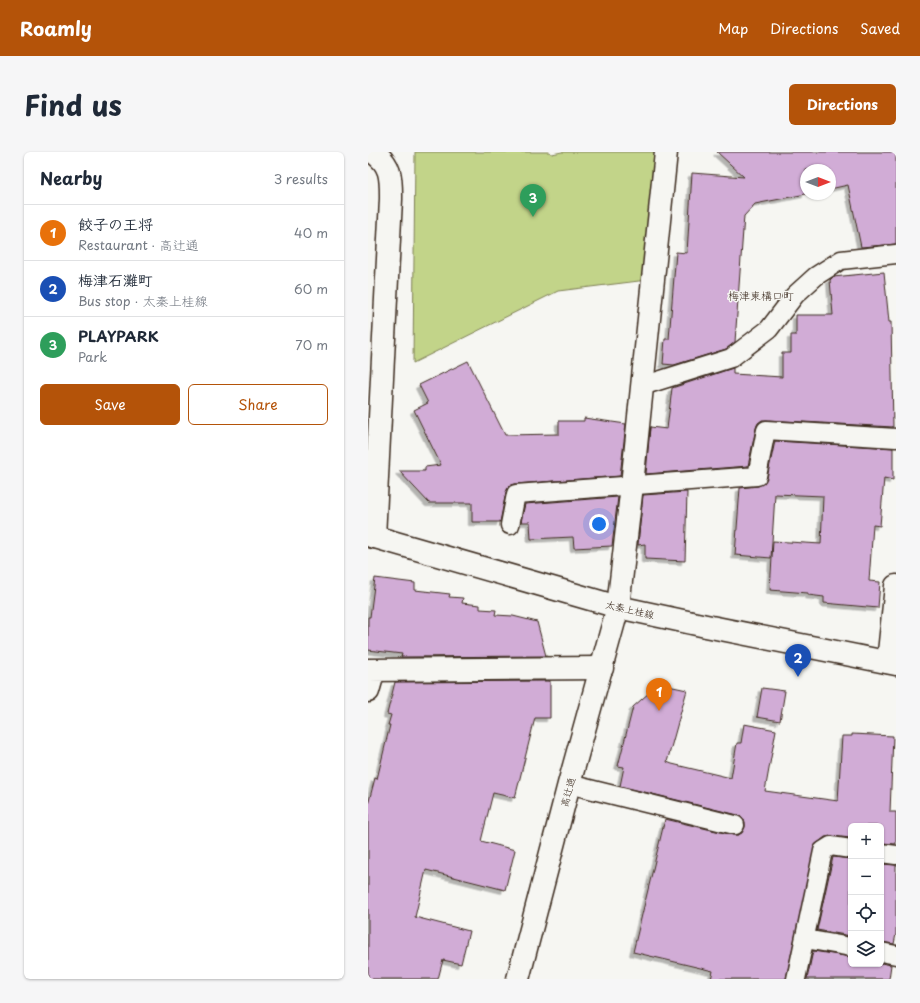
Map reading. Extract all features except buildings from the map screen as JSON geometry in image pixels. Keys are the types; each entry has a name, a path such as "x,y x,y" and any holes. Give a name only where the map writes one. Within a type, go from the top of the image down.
{"street":[{"path":"371,536 390,200 390,177 383,158 373,152"},
{"name":"高辻通","path":"518,979 569,784 618,607 666,152"},
{"name":"太秦上桂線","path":"371,536 618,607 892,663"},
{"path":"892,663 896,590"},
{"path":"368,691 371,670 602,668"}],"lane":[{"path":"642,386 730,358 769,329 795,295 816,276 840,260 896,254"},
{"path":"510,525 516,494 757,476 766,430 896,438"},
{"path":"569,784 735,824"},
{"path":"796,979 823,851 831,846 848,849"},
{"path":"884,853 896,855"},
{"path":"805,939 848,946"},
{"path":"884,953 896,955"}],"green space":[{"path":"415,152 549,152 552,154 562,152 655,152 647,280 558,291 413,363"}],"place":[{"name":"PLAYPARK","path":"533,217"},
{"name":"梅津石灘町","path":"798,677"},
{"name":"餃子の王将","path":"659,711"}],"district":[{"name":"梅津東構口町","path":"761,295"}]}
